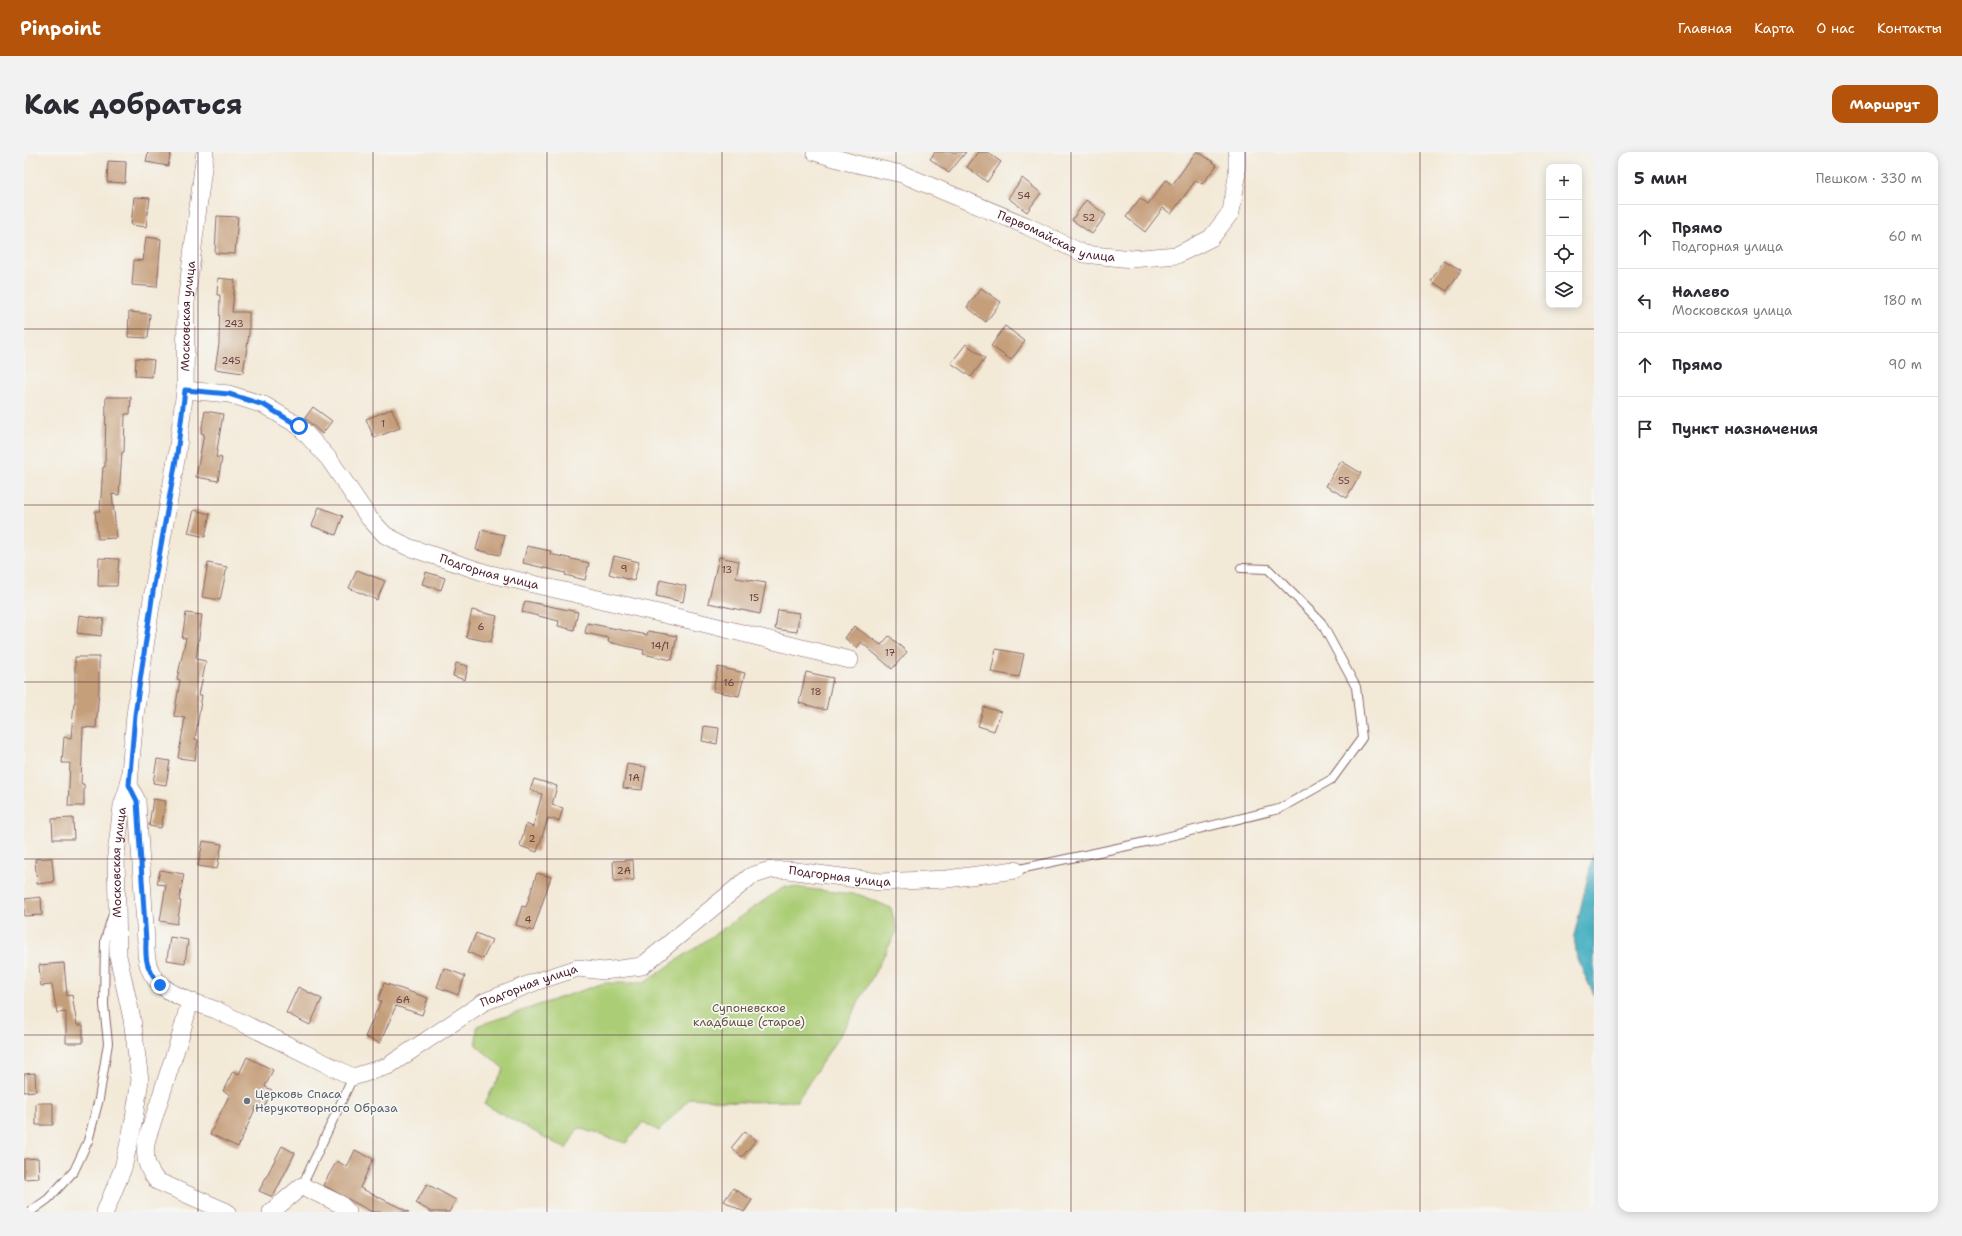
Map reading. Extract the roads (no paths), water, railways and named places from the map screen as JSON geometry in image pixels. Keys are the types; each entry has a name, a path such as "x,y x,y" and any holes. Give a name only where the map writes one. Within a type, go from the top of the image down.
{"street":[{"name":"Московская улица","path":"105,1212 123,1168 133,1125 140,1080 132,1019 118,956 116,854 122,806 129,785 135,715 154,585 177,454 185,390 186,303 205,152"},
{"name":"Первомайская улица","path":"815,152 852,163 902,174 1027,226 1084,254 1131,259 1177,255 1211,238 1231,212 1237,177 1237,152"},
{"name":"Подгорная улица","path":"185,390 229,394 264,405 299,426 329,459 369,518 385,534 408,547 486,573 702,623 850,660"},
{"path":"129,785 137,801 146,942 145,956 149,971 160,985 171,993 216,1010 353,1077"},
{"name":"Подгорная улица","path":"353,1077 388,1066 484,1002 528,985 578,968 604,971 642,966 751,876 770,870 880,882 947,879 1015,870"},
{"path":"190,1001 144,1150 149,1172 157,1181 227,1212"},
{"path":"271,1212 302,1186 340,1204 348,1212"}],"lane":[{"path":"1015,870 1150,841 1279,809 1332,779 1362,738 1356,687 1321,622 1268,569 1241,568"},
{"path":"30,1212 48,1199 74,1171 88,1141 99,1099 108,1043 104,1005 105,940 117,899"},
{"path":"302,1186 353,1077"}],"water":[{"path":"1594,851 1594,995 1577,959 1574,936"}],"place":[{"name":"Церковь Спаса Нерукотворного Образа","path":"247,1101"}],"park label":[{"name":"Супоневское кладбище (старое)","path":"749,1015"}]}
